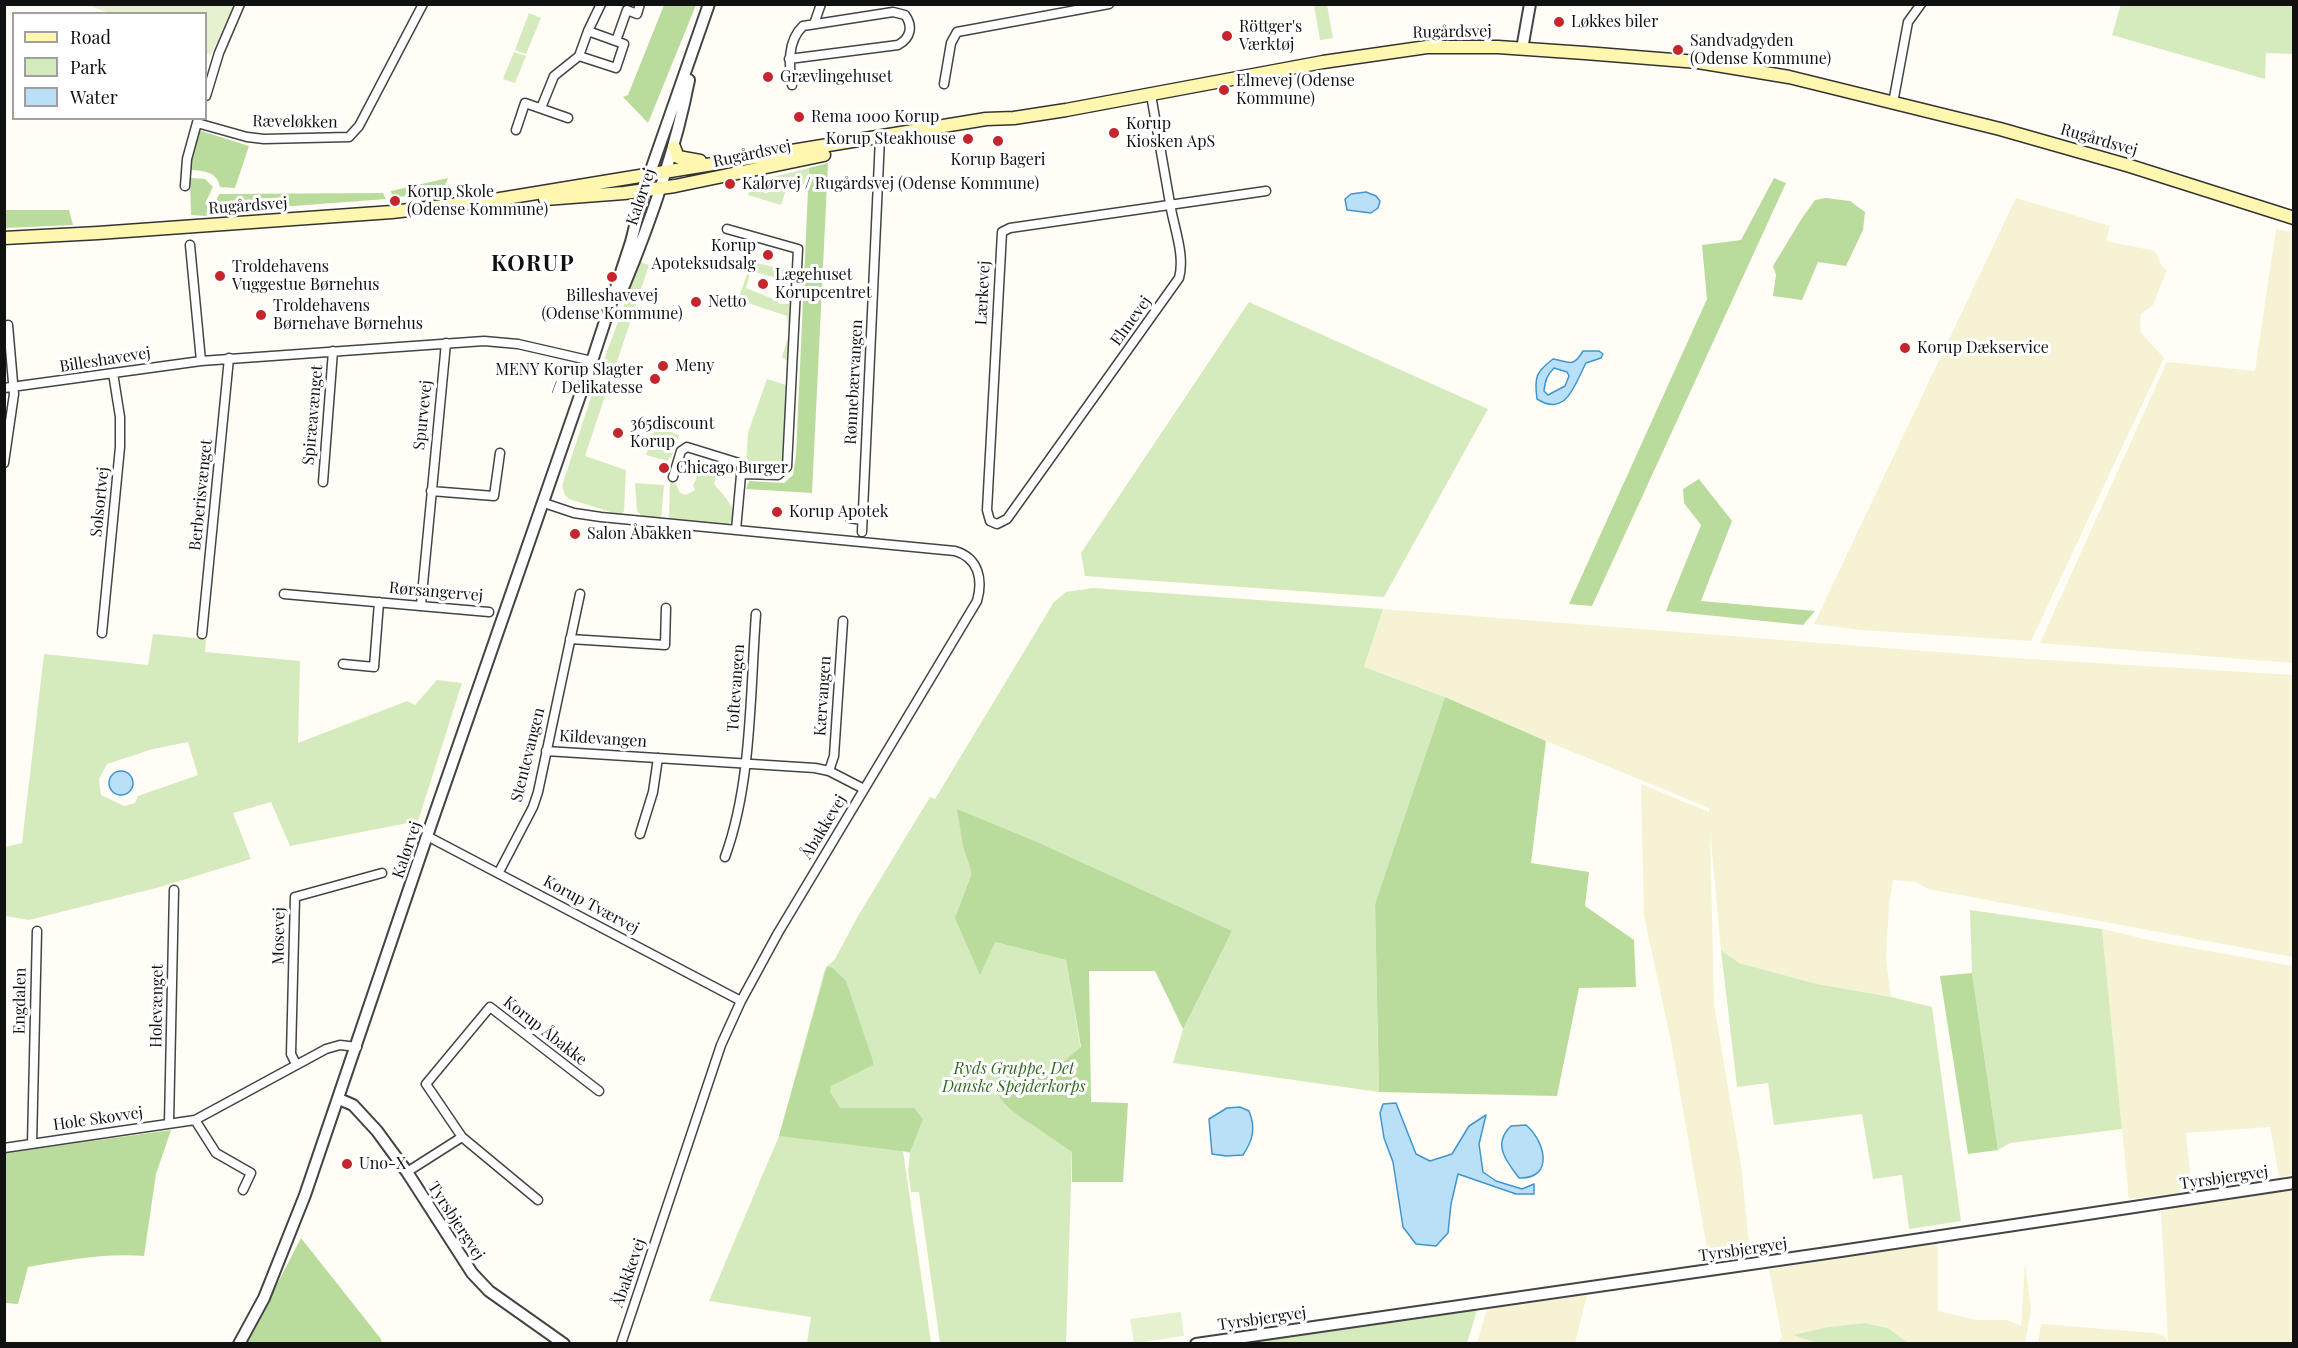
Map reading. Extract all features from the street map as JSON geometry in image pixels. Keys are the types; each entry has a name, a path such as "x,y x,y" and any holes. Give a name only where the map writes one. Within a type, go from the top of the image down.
{"main road":[{"name":"Rugårdsvej","path":"494,200 538,200 881,141 986,119 1014,118 1151,95 1311,64 1395,51 1458,46 1667,59 1735,67 1789,77 2073,149 2294,218"},
{"name":"Rugårdsvej","path":"4,238 98,234 392,212 648,182 740,160 881,141"},
{"path":"674,147 676,155 681,159 740,160"},
{"path":"663,179 757,163 784,154"}],"street":[{"path":"207,93 222,46 240,4"},
{"name":"Ræveløkken","path":"198,121 247,137 264,139 343,138 353,135 423,4"},
{"path":"541,108 554,76 579,57 601,4"},
{"path":"616,41 627,10 637,14 640,4"},
{"name":"Kalørvej","path":"238,1344 264,1298 339,1099 427,836 592,361 648,182 709,4"},
{"path":"814,24 821,4"},
{"path":"944,84 951,43 957,32 1069,8 1109,4"},
{"path":"1522,49 1530,4"},
{"path":"1893,103 1908,22 1921,4"},
{"path":"789,59 898,45 907,39 910,27 907,17 899,8 803,26 798,31 789,59 792,85"},
{"path":"579,57 616,68 624,44 588,31"},
{"name":"Kalørvej","path":"592,361 640,249 674,147 698,36"},
{"name":"Elmevej","path":"993,523 1004,522 1007,519 1177,283 1181,266 1151,95"},
{"path":"516,130 525,103 568,118"},
{"path":"185,186 187,159 198,121"},
{"name":"Rønnebærvangen","path":"862,532 881,141"},
{"path":"1170,205 1266,191"},
{"name":"Lærkevej","path":"993,523 987,514 1002,232 1010,228 1170,205"},
{"path":"727,228 798,249 787,467 778,475 741,474"},
{"path":"190,245 201,361"},
{"path":"4,463 9,388 8,325"},
{"name":"Billeshavevej","path":"9,388 229,358 484,341 556,351 592,361"},
{"name":"Spurvevej","path":"421,605 446,343"},
{"name":"Spiræavænget","path":"323,482 333,351"},
{"name":"Berberisvænget","path":"202,634 229,358"},
{"name":"Solsortvej","path":"102,633 120,447 120,417 112,373"},
{"path":"673,477 681,451 687,447 742,464 736,530"},
{"path":"431,491 494,496 500,453"},
{"name":"Åbakkevej","path":"544,503 582,514 958,551 969,558 977,569 980,590 977,601 778,933 741,1001 721,1045 621,1344"},
{"path":"850,518 862,519"},
{"name":"Rørsangervej","path":"284,594 489,612"},
{"name":"Stentevangen","path":"499,872 533,807 538,792 580,594"},
{"name":"Rørsangervej","path":"343,664 374,667 379,603"},
{"path":"570,639 665,645 666,608"},
{"name":"Toftevangen","path":"745,764 756,614"},
{"name":"Kærvangen","path":"829,771 834,756 843,621"},
{"name":"Kildevangen","path":"546,751 815,768 829,771 864,789"},
{"name":"Kildevangen","path":"640,834 653,792 658,758"},
{"path":"725,857 739,814 745,764"},
{"name":"Korup Tværvej","path":"427,836 741,1001"},
{"name":"Mosevej","path":"296,1064 291,1054 295,897 382,873"},
{"name":"Holevænget","path":"169,1123 174,890"},
{"name":"Engdalen","path":"32,1144 37,931"},
{"name":"Korup Åbakke","path":"538,1200 462,1137 426,1084 490,1007 599,1091"},
{"name":"Hole Skovvej","path":"4,1148 195,1120 326,1049 340,1045 357,1047"},
{"name":"Tyrsbjergvej","path":"339,1099 353,1105 365,1116 407,1172 472,1273 489,1291 564,1344"},
{"path":"195,1120 216,1154 251,1173 243,1190"},
{"path":"407,1172 462,1137"},
{"name":"Tyrsbjergvej","path":"1196,1344 2294,1183"}],"shaded area":[{"path":"2016,198 2110,226 2106,241 2155,251 2162,266 2167,270 2153,305 2141,314 2140,324 2141,333 2164,358 2031,641 1862,630 1814,624"},
{"path":"2276,229 2294,233 2293,663 2040,643 2167,362 2255,371"},
{"path":"1383,609 2014,658 2293,675 2293,957 1928,889 1916,882 1893,880 1886,959 1891,997 1817,984 1739,963 1721,950 1710,830 1714,1004 1741,1165 1750,1254 1709,1260 1672,1046 1644,916 1641,784 1709,812 1709,808 1445,697 1364,667"},
{"path":"2102,929 2158,942 2293,966 2293,1175 2279,1177 2270,1127 2186,1133 2192,1191 2129,1199"},
{"path":"2293,1190 2293,1343 2038,1343 2041,1324 2156,1333 2164,1336 2168,1342 2161,1210"},
{"path":"1935,1241 1938,1248 1938,1311 1976,1320 2007,1320 2021,1326 2025,1263 2031,1310 2025,1343 1908,1343 1888,1328 1865,1323 1828,1327 1794,1335 1817,1343 1778,1343 1782,1337 1769,1270"},
{"path":"1587,1295 1575,1343 1477,1343 1487,1309"}],"green space":[{"path":"2121,4 2293,5 2293,54 2266,53 2265,79 2112,35"},
{"path":"88,5 234,5 211,55 207,53 207,12 106,12"},
{"path":"664,5 696,5 648,123 623,97 628,95"},
{"path":"1314,5 1327,5 1333,38 1320,40"},
{"path":"529,13 541,18 526,54 515,50"},
{"path":"514,52 526,56 515,83 503,79"},
{"path":"198,130 249,146 235,188 220,187 213,175 189,170"},
{"path":"828,163 812,493 746,489 749,481 784,483 793,475 796,455 809,168"},
{"path":"809,168 808,185 797,184 795,188 787,186 781,205 748,195 752,182"},
{"path":"191,178 205,179 213,187 207,199 207,216 191,215"},
{"path":"448,178 441,195 392,197 391,191"},
{"path":"1774,178 1786,183 1592,606 1569,604 1707,299 1702,245 1741,240"},
{"path":"383,193 386,199 214,212 219,194"},
{"path":"1826,198 1850,201 1865,212 1863,230 1846,266 1818,262 1802,300 1773,296 1776,275 1773,266 1815,200"},
{"path":"4,210 69,210 73,225 5,228"},
{"path":"640,262 649,265 611,380 598,376"},
{"path":"751,262 793,271 792,290 790,290 790,282 781,282 781,279 751,271 746,288 776,300 780,304 789,304 790,297 792,298 789,366 787,368 787,361 782,357 789,334 787,316 745,302 736,306"},
{"path":"1249,302 1488,409 1384,597 1085,576 1081,553"},
{"path":"767,379 786,385 784,460 781,465 772,470 755,470 746,465 748,433"},
{"path":"595,385 607,390 585,456 626,470 624,511 620,515 569,499 562,486"},
{"path":"659,428 679,435 668,461 646,455 654,431 657,432"},
{"path":"696,464 717,472 714,484 727,499 734,516 732,521 726,525 669,520 670,481 676,484 680,493 686,495 695,490 693,485 697,478 693,471"},
{"path":"1699,479 1732,521 1701,601 1815,611 1803,625 1666,611 1701,525 1684,503 1683,489"},
{"path":"635,483 664,485 661,519 643,517 637,511"},
{"name":"Ryds Gruppe, Det Danske Spejderkorps","path":"1093,588 1383,609 1364,667 1445,697 1375,904 1379,1092 1173,1063 1183,1029 1232,931 995,942 1066,960 1098,1153 1072,1152 1066,1343 940,1343 919,1192 911,1192 908,1171 910,1153 903,1151 931,1343 807,1343 811,1317 709,1301 779,1136 825,969 835,959 858,916 930,797 935,799 1054,602 1066,592"},
{"path":"153,634 206,639 205,652 300,661 298,743 407,701 415,705 437,680 462,683 418,821 290,846 271,802 233,813 251,859 160,887 29,920 5,916 5,847 22,843 44,654 148,665","holes":["188,742 198,775 138,796 135,803 124,806 101,795 99,779 107,764 153,749"]},
{"path":"1445,697 1546,741 1531,863 1589,872 1585,906 1634,940 1636,987 1579,988 1557,1096 1379,1092 1375,904"},
{"name":"Ryds Gruppe, Det Danske Spejderkorps","path":"957,809 1039,843 1232,931 1183,1029 1155,971 1089,971 1091,1102 1128,1103 1123,1182 1072,1182 1072,1152 1015,1113 1001,1099 997,1091 1000,1074 1009,1064 1016,1064 1036,1077 1048,1075 1081,1047 1066,960 995,942 980,975 955,918 971,876"},
{"path":"1970,910 2102,929 2122,1129 2010,1143 1998,1150 1972,973"},
{"path":"1721,950 1739,963 1817,984 1932,1007 1961,1221 1909,1229 1902,1175 1873,1179 1862,1114 1774,1125 1768,1083 1737,1087"},
{"path":"827,966 833,968 846,981 873,1061 873,1065 831,1086 830,1092 840,1108 914,1108 923,1119 910,1152 779,1136"},
{"path":"1972,973 1998,1150 1968,1154 1940,976"},
{"path":"171,1130 156,1174 144,1256 100,1256 28,1267 18,1304 5,1303 5,1153"},
{"path":"301,1238 381,1339 382,1343 246,1344"},
{"path":"1478,1307 1467,1343 1222,1343"},
{"path":"1181,1312 1184,1336 1134,1343 1130,1319"},
{"path":"1865,1323 1888,1328 1908,1343 1817,1343 1793,1335 1828,1327"}],"water":[{"path":"1366,192 1376,196 1380,201 1378,208 1371,213 1347,210 1345,199 1351,194"},
{"path":"1583,351 1599,351 1603,354 1601,358 1586,363 1569,396 1556,404 1547,404 1537,399 1536,380 1543,368 1553,359 1574,362","holes":["1554,368 1567,372 1569,376 1565,386 1548,395 1544,391 1545,384"]},
{"path":"121,771 130,774 133,783 130,792 121,795 112,792 109,783 112,774"},
{"path":"1396,1103 1416,1154 1430,1161 1452,1154 1469,1126 1486,1115 1479,1144 1483,1172 1496,1181 1522,1189 1534,1184 1534,1194 1516,1194 1458,1174 1451,1204 1448,1233 1436,1246 1416,1244 1403,1227 1393,1162 1384,1138 1380,1113 1383,1104"},
{"path":"1240,1107 1249,1111 1252,1123 1251,1139 1246,1150 1243,1155 1212,1154 1209,1119 1227,1108"},
{"path":"1526,1125 1533,1132 1542,1149 1542,1166 1530,1177 1519,1178 1506,1159 1502,1139 1511,1126"}],"place":[{"name":"Løkkes biler","path":"1559,22"},
{"name":"Röttger's Værktøj","path":"1227,36"},
{"name":"Sandvadgyden (Odense Kommune)","path":"1678,50"},
{"name":"Grævlingehuset","path":"768,77"},
{"name":"Elmevej (Odense Kommune)","path":"1224,90"},
{"name":"Rema 1000 Korup","path":"799,117"},
{"name":"Korup Kiosken ApS","path":"1114,133"},
{"name":"Korup Steakhouse","path":"968,139"},
{"name":"Korup Bageri","path":"998,141"},
{"name":"Kalørvej / Rugårdsvej (Odense Kommune)","path":"730,184"},
{"name":"Korup Skole (Odense Kommune)","path":"395,201"},
{"name":"Korup Apoteksudsalg","path":"768,255"},
{"name":"Troldehavens Vuggestue Børnehus","path":"220,276"},
{"name":"Billeshavevej (Odense Kommune)","path":"612,277"},
{"name":"Lægehuset Korupcentret","path":"763,284"},
{"name":"Netto","path":"696,302"},
{"name":"Troldehavens Børnehave Børnehus","path":"261,315"},
{"name":"Korup Dækservice","path":"1905,348"},
{"name":"Meny","path":"663,366"},
{"name":"MENY Korup Slagter / Delikatesse","path":"655,379"},
{"name":"365discount Korup","path":"618,433"},
{"name":"Chicago Burger","path":"664,468"},
{"name":"Korup Apotek","path":"777,512"},
{"name":"Salon Åbakken","path":"575,534"},
{"name":"Uno-X","path":"347,1164"}],"district":[{"name":"KORUP","path":"533,264"}]}
